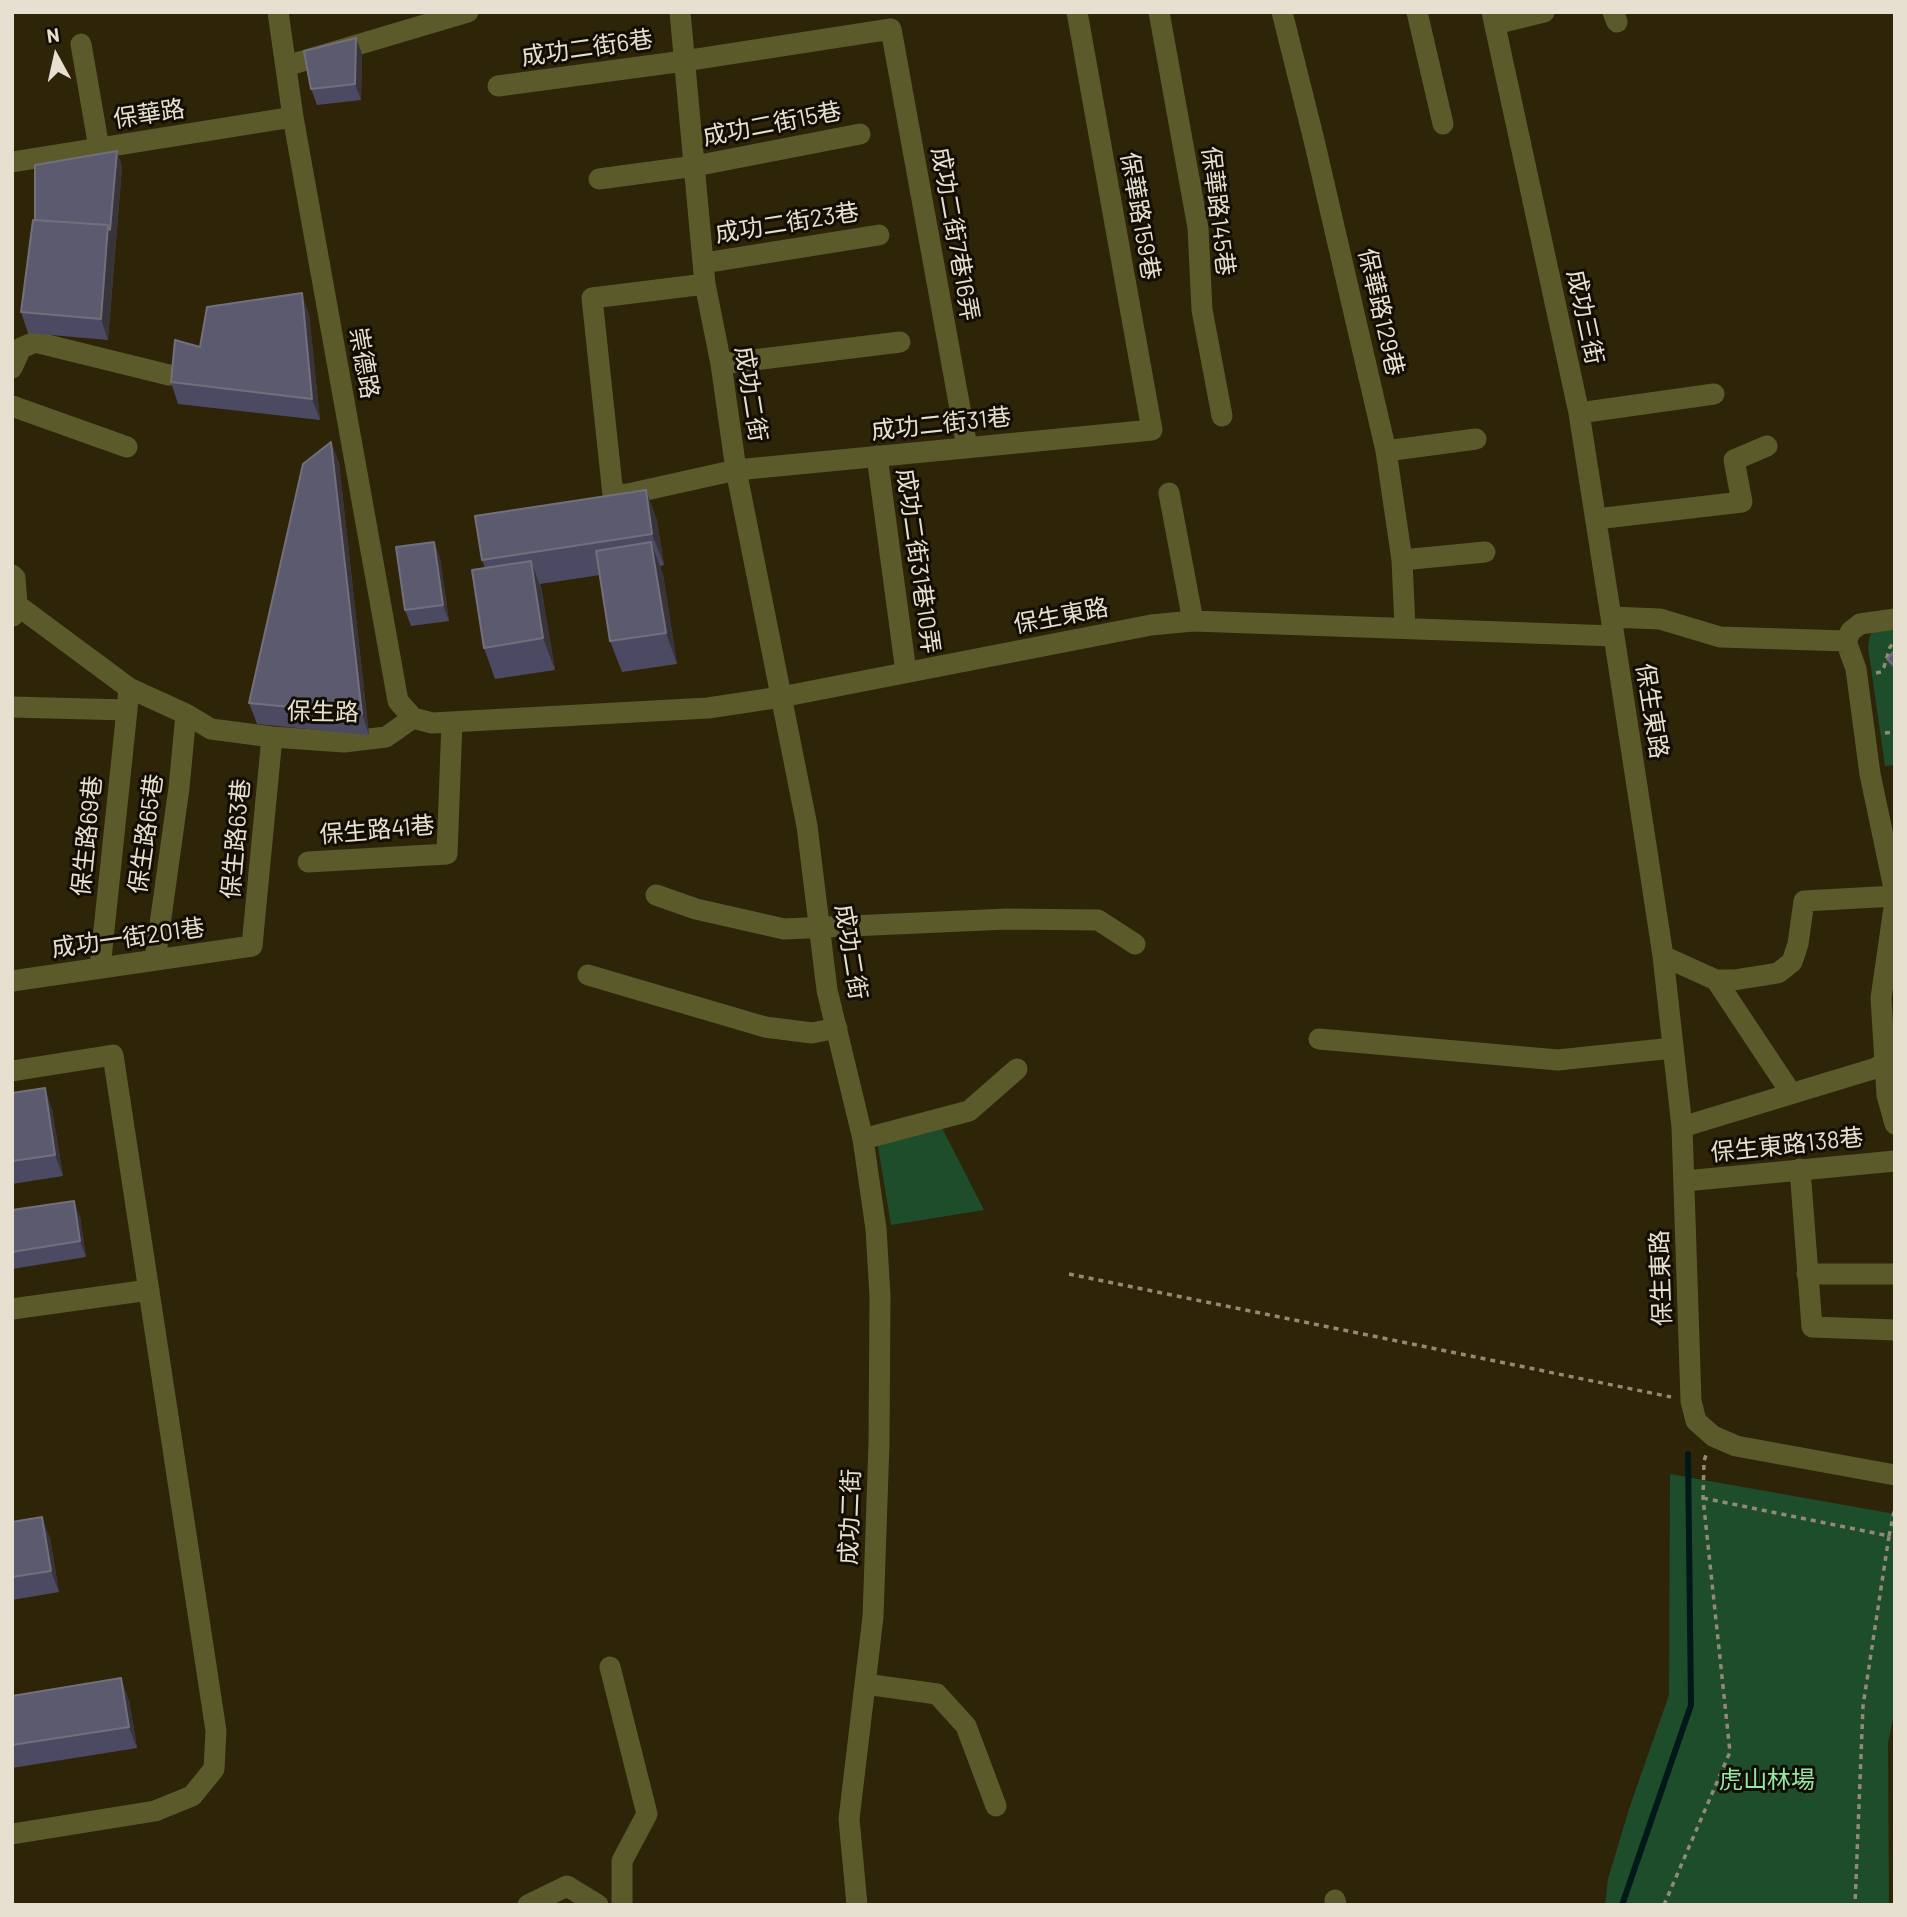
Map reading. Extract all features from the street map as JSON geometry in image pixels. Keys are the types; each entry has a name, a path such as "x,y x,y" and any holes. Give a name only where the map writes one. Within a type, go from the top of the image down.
{"street":[{"name":"崇德路","path":"278,12 293,117 398,701 413,718"},
{"path":"286,66 468,12"},
{"name":"成功二街","path":"680,12 705,273 722,364 736,470 807,826 827,990 863,1139 876,1229 880,1296 879,1443 873,1617 849,1819 857,1905"},
{"name":"保華路159巷","path":"1077,12 1152,429"},
{"name":"保華路145巷","path":"1159,12 1198,228 1202,310 1222,416"},
{"name":"保華路129巷","path":"1282,12 1386,451 1402,560 1405,628"},
{"path":"1417,12 1443,124"},
{"path":"1494,18 1544,12"},
{"name":"成功三街","path":"1494,18 1579,413 1612,626"},
{"name":"成功二街6巷","path":"498,86 891,29"},
{"name":"成功二街7巷16弄","path":"891,29 967,447"},
{"path":"81,44 99,148"},
{"name":"保華路","path":"12,162 293,117"},
{"name":"成功二街15巷","path":"599,179 695,166 860,134"},
{"name":"成功二街23巷","path":"613,495 592,298 879,235"},
{"path":"12,368 21,348 35,342 169,375"},
{"path":"722,364 900,342"},
{"path":"1579,413 1714,394"},
{"path":"12,406 127,447"},
{"name":"成功二街31巷","path":"613,495 736,470 1152,429"},
{"path":"1386,451 1476,439"},
{"path":"1596,519 1742,502 1734,460 1767,446"},
{"name":"成功二街31巷10弄","path":"877,456 906,672"},
{"path":"1169,493 1193,621"},
{"path":"1402,560 1485,552"},
{"path":"12,575 15,579 15,612 128,699"},
{"path":"1612,626 1660,619 1720,636 1846,641"},
{"path":"1895,619 1860,624 1851,631 1846,641 1857,676 1870,774 1895,897 1881,998 1887,1095 1895,1124"},
{"name":"保生東路","path":"781,697 1151,625 1193,621 1405,628 1612,626 1662,956 1682,1127 1691,1401 1696,1421 1713,1436"},
{"path":"413,718 432,723 708,708 781,697"},
{"name":"保生路","path":"12,707 128,699 186,714 211,729 344,742 386,737 413,718"},
{"name":"保生路69巷","path":"100,968 128,699"},
{"name":"保生路65巷","path":"155,960 179,788 186,714"},
{"name":"保生路41巷","path":"308,862 447,853 452,722"},
{"name":"保生路63巷","path":"252,946 272,737"},
{"path":"656,895 696,909 784,929 1007,919 1098,920 1135,944"},
{"path":"1662,956 1716,980 1779,973 1792,962 1798,944 1804,901 1895,897"},
{"name":"成功一街201巷","path":"12,981 252,946"},
{"path":"588,975 765,1027 812,1033 837,1028"},
{"path":"1716,980 1791,1093"},
{"path":"1319,1039 1558,1060 1673,1048"},
{"path":"12,1071 113,1055 216,1731 214,1769 192,1796 155,1811 12,1834"},
{"path":"1682,1127 1876,1068 1884,1063"},
{"path":"863,1139 970,1111 1017,1069"},
{"name":"保生東路138巷","path":"1685,1181 1895,1161"},
{"path":"1800,1169 1812,1327 1895,1330"},
{"path":"1807,1274 1895,1274"},
{"path":"12,1309 149,1290"},
{"path":"1713,1436 1736,1446 1895,1475"},
{"path":"610,1667 647,1814 622,1861 622,1905"},
{"path":"865,1684 937,1693 966,1726 996,1806"},
{"path":"528,1905 567,1886 598,1905"}],"path":[{"path":"1857,676 1881,672 1895,641"},
{"path":"1069,1274 1691,1401"},
{"path":"1664,1905 1730,1752 1703,1498 1704,1461 1713,1436"},
{"path":"1703,1498 1889,1536"},
{"path":"1855,1905 1863,1706 1895,1507"}],"green space":[{"path":"1895,624 1895,765 1885,766 1868,647 1870,635 1877,627"},
{"path":"941,1126 984,1210 891,1225 877,1141"},
{"name":"虎山林場","path":"1670,1474 1895,1514 1895,1709 1888,1743 1889,1905 1605,1905 1608,1879 1630,1806 1669,1695"}],"building":[{"path":"356,38 355,84 311,89 304,51"},
{"path":"117,151 110,230 108,225 35,220 35,165"},
{"path":"33,220 108,225 101,319 21,312"},
{"path":"302,293 312,399 171,382 175,340 200,347 207,307"},
{"path":"331,442 362,714 249,703 303,464"},
{"path":"646,490 652,534 482,560 475,516"},
{"path":"434,542 443,605 405,610 396,547"},
{"path":"651,542 666,633 610,641 596,551"},
{"path":"531,561 543,638 484,648 472,570"},
{"path":"1895,650 1895,666 1887,659"},
{"path":"45,1088 55,1155 12,1161 12,1093"},
{"path":"74,1201 80,1241 12,1252 12,1210"},
{"path":"42,1517 51,1571 12,1577 12,1522"},
{"path":"121,1678 129,1727 12,1745 12,1696"}],"waterway":[{"path":"1622,1905 1691,1705 1688,1454"}]}
